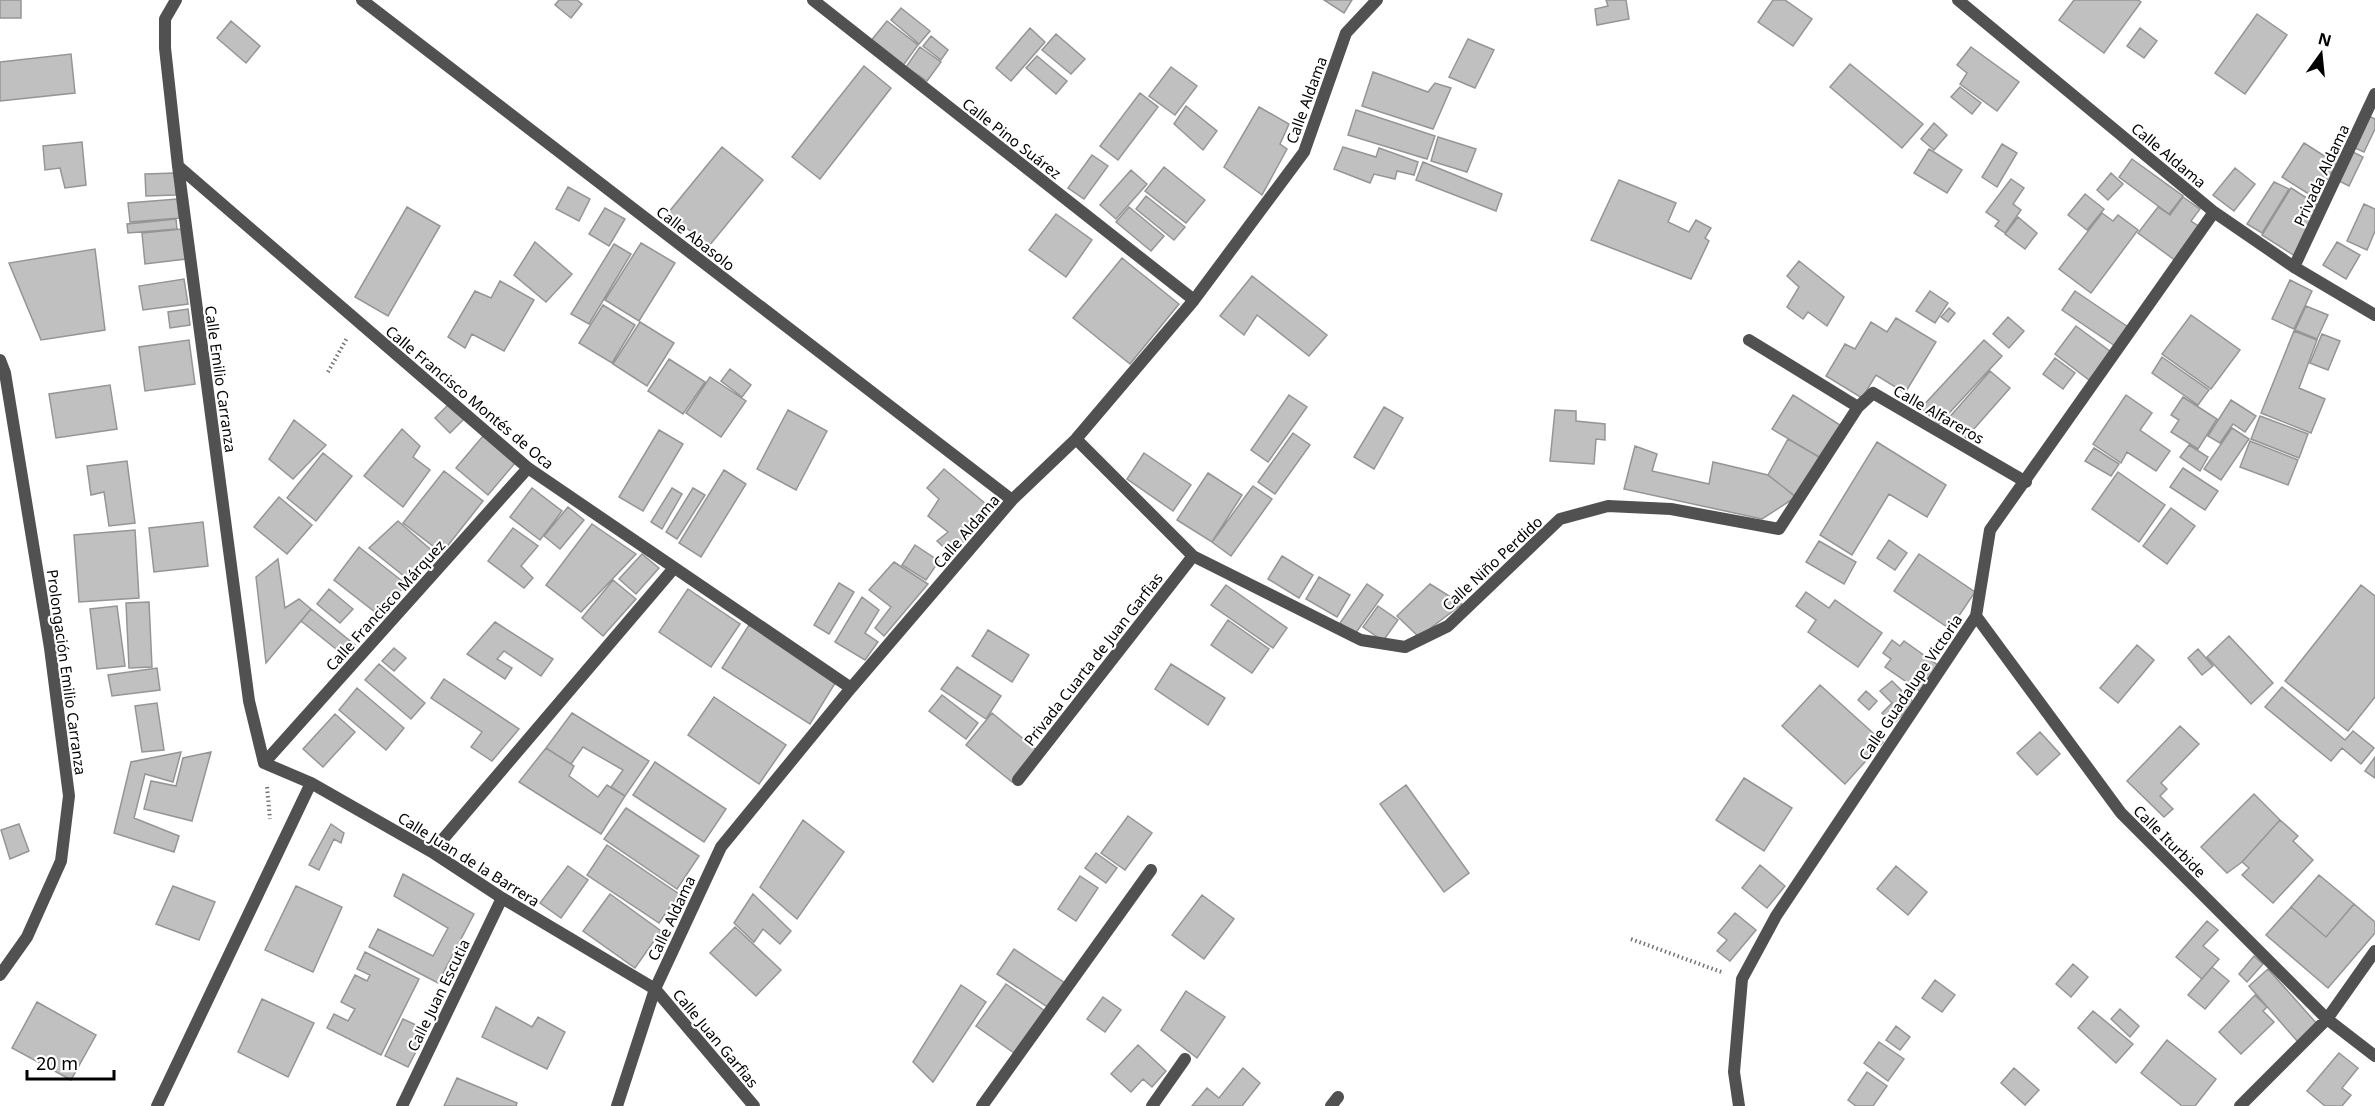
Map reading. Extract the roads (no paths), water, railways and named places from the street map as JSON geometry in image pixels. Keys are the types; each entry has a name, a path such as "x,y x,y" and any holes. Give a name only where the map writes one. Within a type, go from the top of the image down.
{"street":[{"name":"Calle Emilio Carranza","path":"176,0 165,19 165,48 177,166 249,701 264,763"},
{"name":"Calle Abasolo","path":"362,0 1012,500"},
{"name":"Calle Pino Suárez","path":"813,0 1194,300"},
{"name":"Calle Aldama","path":"617,1106 655,989 721,847 851,688 1012,500 1076,439 1194,300 1304,152 1346,33 1377,0"},
{"name":"Calle Aldama","path":"1958,0 2214,212 2294,267 2375,315"},
{"name":"Privada Aldama","path":"2294,267 2375,94"},
{"name":"Calle Francisco Montés de Oca","path":"177,166 528,468 851,688"},
{"name":"Calle Guadalupe Victoria","path":"1739,1106 1734,1072 1742,979 1776,916 1976,616 1990,530 2214,212"},
{"path":"1749,340 1858,407"},
{"name":"Prolongación Emilio Carranza","path":"0,360 5,373 48,636 69,796 61,861 27,937 0,975"},
{"name":"Calle Alfareros","path":"1858,407 1874,393 2026,482"},
{"name":"Calle Niño Perdido","path":"1076,439 1193,555 1361,640 1405,647 1448,626 1560,519 1608,506 1671,509 1779,529 1858,407"},
{"name":"Calle Francisco Márquez","path":"264,763 528,468"},
{"name":"Privada Cuarta de Juan Garfias","path":"1018,780 1193,555"},
{"path":"432,852 674,568"},
{"name":"Calle Iturbide","path":"1976,616 2121,813 2327,1019 2375,1056"},
{"name":"Calle Juan de la Barrera","path":"264,763 311,783 432,852 502,898 655,989"},
{"path":"157,1106 311,783"},
{"path":"982,1106 1151,870"},
{"name":"Calle Juan Escutia","path":"402,1106 502,898"},
{"path":"2240,1106 2327,1019 2375,951"},
{"name":"Calle Juan Garfias","path":"655,989 754,1106"},
{"path":"1152,1106 1185,1059"}]}
